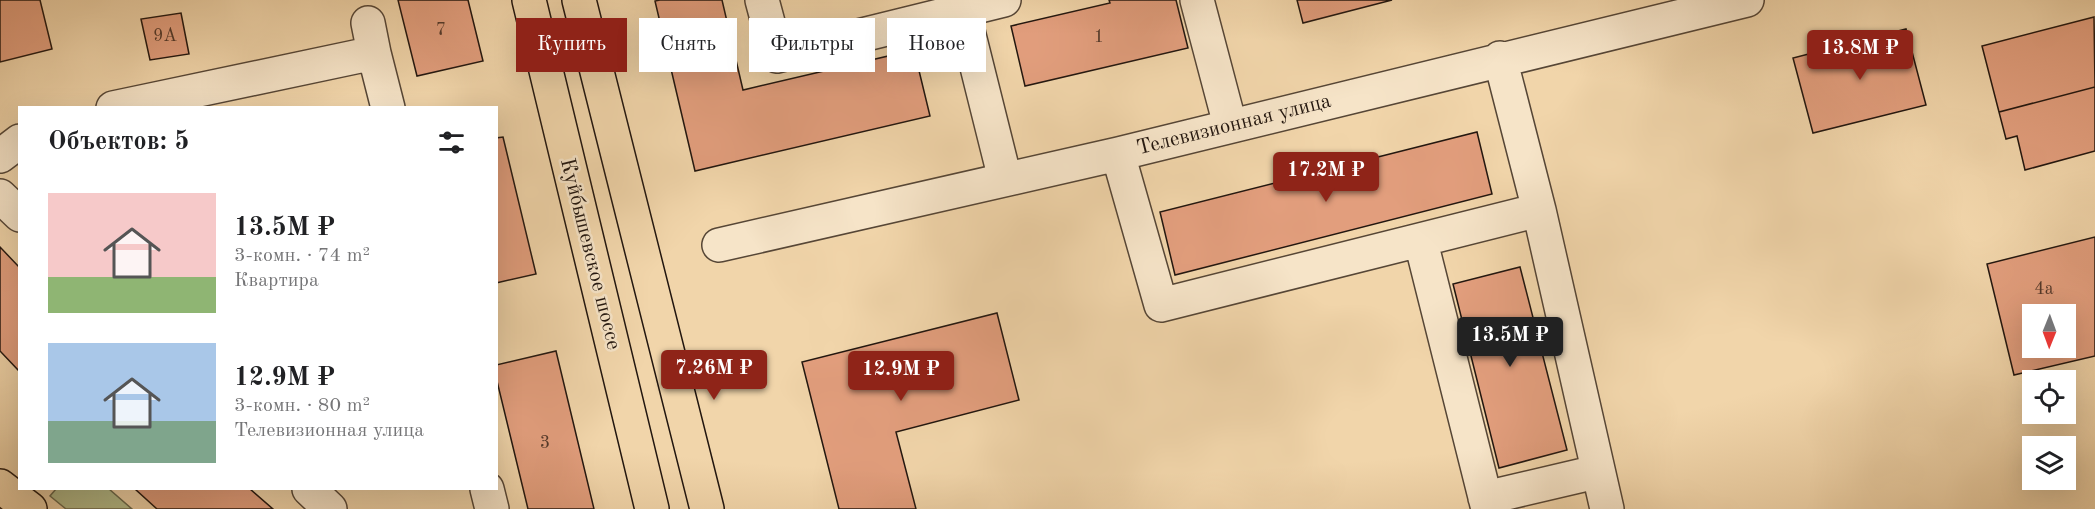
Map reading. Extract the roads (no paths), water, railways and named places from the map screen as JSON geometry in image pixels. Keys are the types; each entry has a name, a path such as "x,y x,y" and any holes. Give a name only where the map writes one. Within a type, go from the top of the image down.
{"main road":[{"name":"Куйбышевское шоссе","path":"529,0 652,509"},
{"path":"579,0 707,509"},
{"path":"658,308 722,509"},
{"path":"0,486 30,509"}],"street":[{"path":"762,0 777,56 1004,0"},
{"path":"1197,0 1230,125"},
{"name":"Телевизионная улица","path":"719,246 1118,154 1500,58 1652,12 1747,0"},
{"path":"963,11 1005,179"},
{"path":"120,106 371,38 388,106"},
{"path":"1500,58 1539,210 1606,509"},
{"path":"0,156 18,142"},
{"path":"1118,154 1161,305 1421,242 1539,210"},
{"path":"0,196 18,213"},
{"path":"1421,242 1486,504 1596,472"},
{"path":"310,490 330,509"},
{"path":"487,490 492,509"}]}
